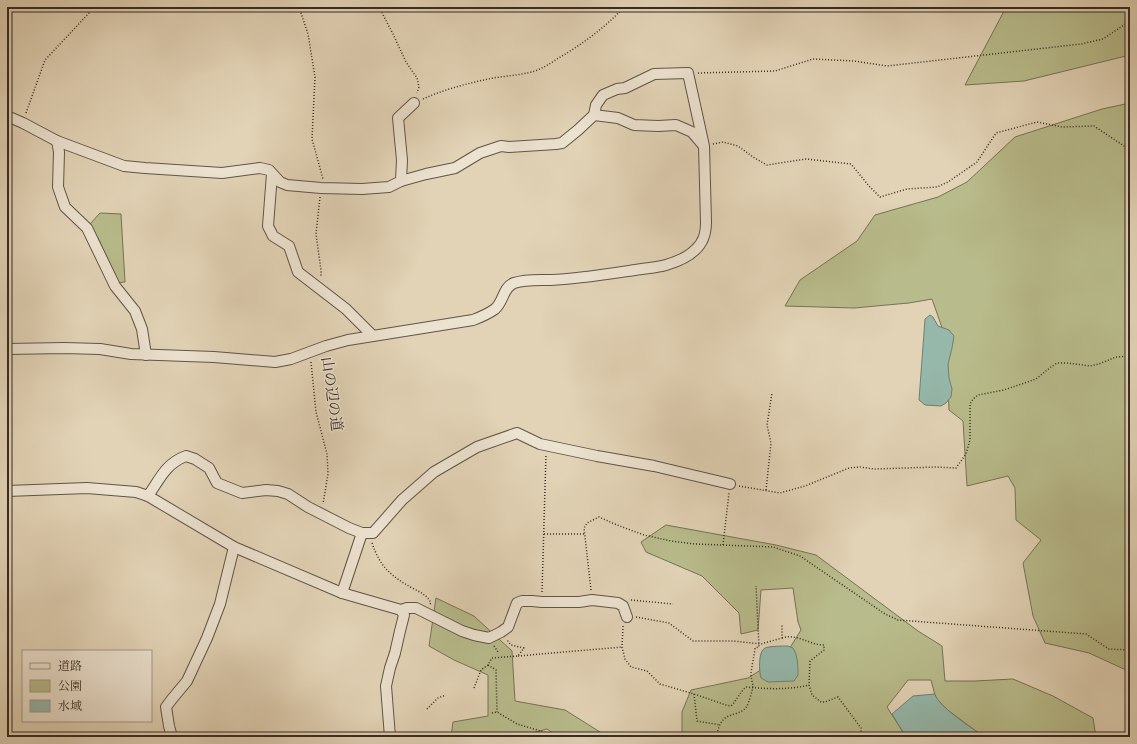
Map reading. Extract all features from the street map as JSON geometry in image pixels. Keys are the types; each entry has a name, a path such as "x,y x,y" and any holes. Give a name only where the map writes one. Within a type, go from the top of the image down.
{"street":[{"path":"7,116 57,141 124,166 222,173 260,168 269,170 280,182 287,185 321,188 389,187 401,181 455,168 480,153 501,146 509,147 556,144 562,142 594,115 596,105 604,95 617,89 625,88 654,74 688,73 704,146"},
{"path":"401,181 402,160 398,118 414,103"},
{"path":"594,115 618,118 634,125 676,125 692,132 704,146"},
{"path":"57,141 59,152 58,187 65,207 87,228 115,286 135,312 142,329 146,354"},
{"name":"山の辺の道","path":"310,352 348,340 473,320 486,315 496,308 506,288 512,283 525,280 551,280 613,274 666,265 689,255 697,249 706,233 704,146"},
{"path":"272,174 268,226 273,236 289,246 298,272 346,310 373,336"},
{"path":"7,349 93,349 131,354 214,357 275,362 291,359 310,352"},
{"path":"148,496 166,468 177,460 186,456 209,468 217,483 242,493 266,490 288,494 323,515 349,528 362,533 373,533 402,500 434,472 477,446 517,433 540,444 654,466 730,484"},
{"path":"7,491 87,488 136,492 148,496 234,547 342,593 401,610 416,608 462,631 474,635 489,638 501,632 508,627 517,603 522,601 579,602 592,600 618,602 623,606 627,617"},
{"path":"342,593 362,533"},
{"path":"172,737 166,707 187,681 207,638 220,604 234,547"},
{"path":"390,737 386,686 404,615 401,610"}],"path":[{"path":"23,123 45,60 93,7"},
{"path":"299,7 308,34 315,77 312,139 323,178 316,234 321,270 320,289"},
{"path":"380,7 406,62 417,78 419,87 414,103"},
{"path":"414,103 435,94 474,82 509,75 518,75 536,70 569,52 615,17 624,7"},
{"path":"688,73 775,71 813,59 854,61 887,66 1081,44 1103,39 1130,21"},
{"path":"704,146 723,142 738,146 767,165 806,159 851,164 880,197 907,189 937,187 948,182 977,162 996,133 1037,122 1062,127 1094,126 1130,150"},
{"name":"山の辺の道","path":"310,352 316,412 327,454 328,474 323,503 323,515"},
{"path":"723,545 730,484 780,493 805,486 849,468 956,468 966,454 970,440 970,404 972,399 978,395 1004,390 1036,379 1057,363 1090,366 1116,357 1130,356"},
{"path":"766,490 771,443 767,425 772,393"},
{"path":"542,602 546,445"},
{"path":"592,600 584,528 587,523 599,517 644,535 671,541 695,544 773,547 800,556 886,614 898,620 1086,634 1109,649 1130,650"},
{"path":"544,534 585,534"},
{"path":"372,543 376,554 387,570 397,579 428,597 431,602 426,613"},
{"path":"716,737 720,725 724,719 740,712 746,707 752,688 753,684 751,681 751,673 754,662 755,648 759,647 756,586"},
{"path":"618,602 624,599 673,604"},
{"path":"808,685 794,688 746,687 731,706 660,684 647,671 631,667 625,659 622,647 624,621 627,617 647,618 669,623 693,641 734,641 759,643 788,636 795,636 817,645 824,645 824,650 810,660 808,685 812,695 821,702 826,702 838,697 861,728 861,737"},
{"path":"782,625 782,638"},
{"path":"501,632 511,645 524,648 518,656"},
{"path":"474,688 481,670 492,658 622,647"},
{"path":"488,664 496,670 497,712"},
{"path":"694,694 697,721 720,725"},
{"path":"428,709 438,698 446,695"},
{"path":"492,712 497,712 517,724 561,737"}],"green space":[{"path":"1004,7 1130,7 1130,55 1024,81 965,85 1003,13"},
{"path":"1130,103 1130,671 1089,653 1045,643 1033,616 1023,563 1041,540 1016,520 1015,488 1008,476 967,486 963,421 949,410 946,339 932,299 909,303 854,308 785,306 800,280 857,241 875,215 938,197 967,182 1015,137 1102,109"},
{"path":"100,213 121,214 125,282 117,283 99,240 90,224"},
{"path":"666,525 776,545 816,555 918,631 942,646 945,681 1013,679 1053,696 1093,718 1096,737 984,737 949,711 936,699 931,680 908,680 887,707 906,737 682,737 682,712 691,690 748,678 786,654 801,630 798,622 793,588 761,590 758,630 741,634 739,613 702,576 646,552 641,542"},
{"path":"436,598 474,616 512,651 515,701 565,710 608,737 558,737 547,729 517,737 451,737 453,722 488,716 488,675 454,660 429,646"}],"water":[{"path":"930,315 933,317 938,326 949,330 954,336 948,364 949,378 952,389 951,397 941,406 925,405 919,400 925,319"},
{"path":"776,646 788,646 793,648 796,654 798,675 794,681 768,682 761,678 760,662 761,653 763,650 765,648"},
{"path":"935,694 942,705 984,737 906,737 892,714 913,696"}]}
